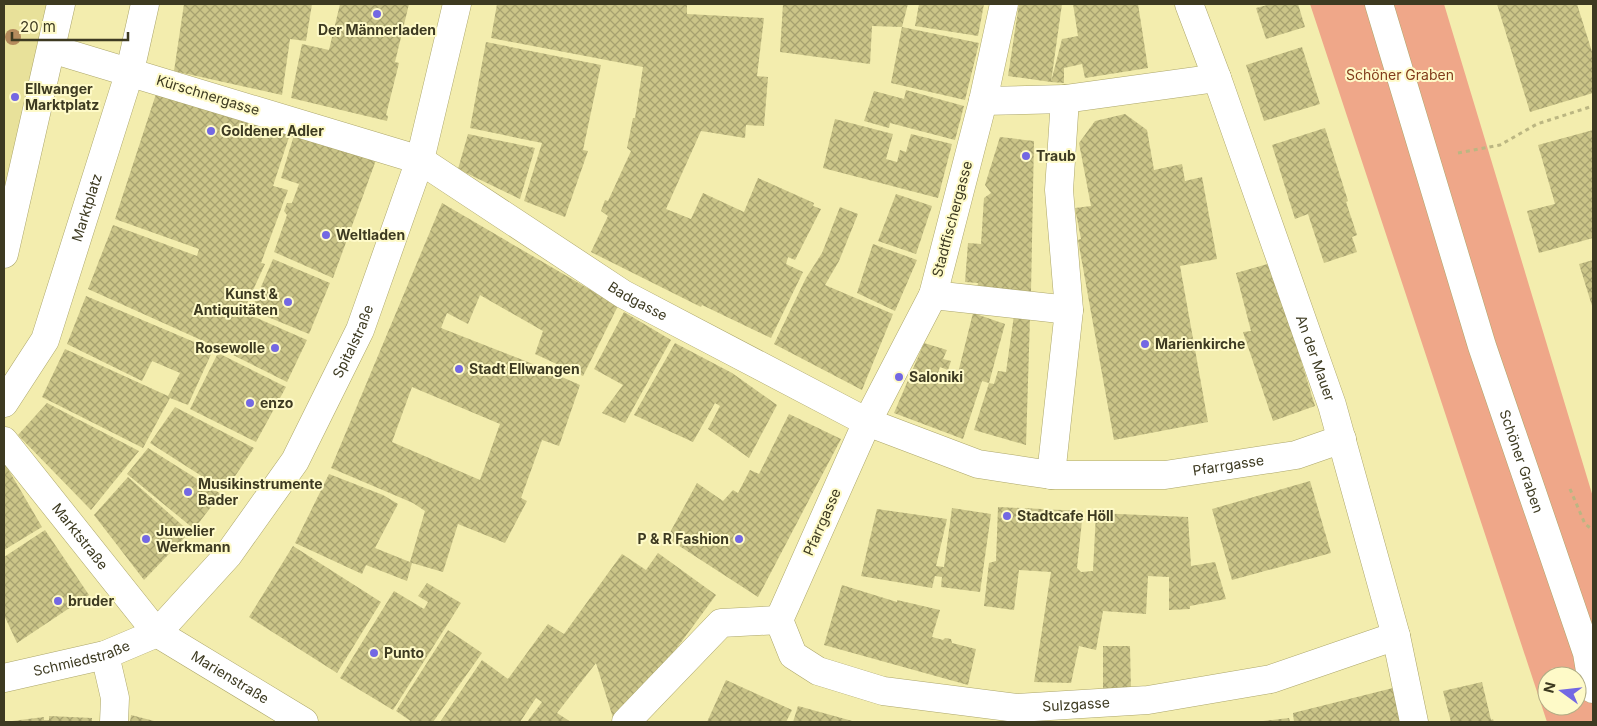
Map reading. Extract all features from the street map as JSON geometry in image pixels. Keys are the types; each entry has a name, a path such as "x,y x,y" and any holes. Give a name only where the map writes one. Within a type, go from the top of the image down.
{"street":[{"path":"4,254 62,4"},
{"name":"Marktplatz","path":"4,402 45,340 130,71 144,4"},
{"name":"Spitalstraße","path":"157,633 228,555 295,461 360,330 420,160 458,4"},
{"name":"Stadtfischergasse","path":"867,422 933,295 983,101 1004,4"},
{"name":"An der Mauer","path":"1189,4 1217,78 1332,405 1396,636 1414,722"},
{"name":"Schöner Graben","path":"1379,4 1482,346 1587,653 1593,689"},
{"name":"Kürschnergasse","path":"52,49 420,160"},
{"path":"983,101 1065,99 1217,78"},
{"path":"1051,475 1069,310 1059,190 1065,99"},
{"name":"Badgasse","path":"420,160 623,294 867,422"},
{"path":"933,295 1069,310"},
{"name":"Pfarrgasse","path":"779,620 867,422 978,464 1051,475 1165,475 1296,454 1342,439"},
{"name":"Marktstraße","path":"4,441 157,633"},
{"path":"626,722 721,623 779,620"},
{"name":"Sulzgasse","path":"779,620 793,655 818,671 883,691 1017,708 1148,700 1271,679 1396,636"},
{"name":"Schmiedstraße","path":"4,678 105,655 157,633"},
{"name":"Marienstraße","path":"157,633 304,722"},
{"path":"105,655 115,698 114,722"}],"path":[{"path":"1426,159 1500,145 1537,124 1593,106"}],"shaded area":[{"name":"Ellwanger Marktplatz","path":"4,4 48,4 4,190"}],"green space":[{"name":"Schöner Graben","path":"1310,4 1444,4 1593,497 1593,722 1547,722 1545,716 1587,716 1587,666 1537,666 1537,692"}],"building":[{"path":"184,4 312,4 306,41 290,39 282,95 174,71"},
{"path":"340,4 409,4 395,62 399,63 386,115 388,116 387,121 291,98 302,44 329,50"},
{"path":"497,4 687,4 687,14 764,18 757,76 768,77 764,126 746,125 745,138 701,131 666,209 691,219 703,193 744,212 758,178 814,203 813,206 821,209 795,260 788,257 786,264 803,272 771,338 702,305 701,307 591,252 608,216 601,211 605,200 608,201 631,151 627,148 633,118 635,118 643,67 491,38"},
{"path":"783,4 908,4 902,27 872,26 870,64 780,52"},
{"path":"919,4 984,4 978,36 915,26"},
{"path":"1019,4 1062,4 1051,82 1008,76"},
{"path":"1073,4 1138,4 1148,68 1085,78 1082,64 1064,68 1064,83 1051,82 1062,39 1078,36"},
{"path":"1271,4 1298,4 1305,27 1266,39 1256,8"},
{"path":"1497,4 1577,4 1593,55 1593,93 1530,112"},
{"path":"902,27 979,43 965,100 891,83"},
{"path":"486,42 601,65 583,150 588,151 565,217 524,201 542,143 470,128"},
{"path":"1302,47 1320,104 1264,121 1246,65"},
{"path":"906,90 964,106 955,140 890,123 889,128 864,121 874,91 904,99"},
{"path":"156,94 290,134 273,186 288,190 261,263 265,264 243,312 307,340 287,382 221,349 88,289 113,225 197,256 199,249 115,219"},
{"name":"Marienkirche","path":"1125,114 1147,130 1154,170 1182,164 1185,181 1202,177 1217,259 1180,266 1208,422 1114,440 1078,240 1081,239 1075,208 1091,206 1079,143 1095,121"},
{"path":"835,119 893,134 886,159 897,162 900,150 906,152 911,134 952,144 938,198 823,168"},
{"path":"1325,128 1357,235 1352,237 1357,252 1324,263 1308,214 1295,219 1272,145"},
{"path":"1593,130 1593,238 1539,253 1527,211 1555,204 1538,145"},
{"path":"468,134 535,148 520,199 458,169"},
{"path":"294,135 376,160 333,278 274,252 287,215 284,211 287,203 292,203 299,184 281,178"},
{"path":"1000,137 1034,141 1031,292 977,289 978,283 965,282 968,243 981,244 984,198 991,193 985,185"},
{"path":"896,194 932,206 916,254 878,241"},
{"name":"Stadt Ellwangen","path":"442,203 618,306 583,376 535,354 543,331 480,295 468,324 447,313 441,328 528,362 580,385 559,446 542,440 521,498 527,501 505,543 458,524 443,572 412,563 407,581 366,565 362,574 295,543 329,474 383,495 398,504 375,548 410,562 425,511 413,503 331,468","holes":["412,387 500,424 480,480 392,442"]},
{"path":"840,207 858,214 839,261 825,285 893,314 862,390 774,344 806,278 822,253"},
{"path":"873,244 917,260 895,311 857,293"},
{"path":"273,259 330,283 309,334 251,310"},
{"path":"1593,260 1593,309 1579,264"},
{"path":"1271,263 1315,406 1273,421 1243,332 1251,331 1236,273"},
{"path":"86,296 213,350 188,405 170,398 143,448 42,397 65,349 168,396 180,373 152,361 142,381 67,344"},
{"path":"624,312 671,340 625,423 602,413 623,385 594,369"},
{"path":"973,313 1005,324 989,383 982,381 963,439 894,413 924,343 947,350 943,359 951,361 948,370 940,367 937,376 957,382 962,374 958,373"},
{"path":"1014,315 1030,318 1026,445 974,430 989,383 994,384 998,371 1006,372"},
{"path":"675,343 732,373 777,405 749,458 708,429 720,406 715,403 693,442 634,415"},
{"path":"218,353 286,387 256,442 190,409"},
{"path":"47,403 139,451 91,510 18,435"},
{"path":"175,407 254,448 225,491 150,443"},
{"path":"789,414 841,439 758,597 667,538 697,483 723,501 733,490 738,493 750,470 759,474"},
{"path":"148,448 221,494 194,529 127,474"},
{"path":"4,462 42,527 4,550"},
{"path":"128,477 190,532 144,580 94,515"},
{"path":"1310,481 1331,553 1232,580 1212,509"},
{"path":"998,507 1083,511 1077,568 1081,572 1093,571 1096,513 1188,517 1191,566 1215,562 1226,599 1190,606 1190,609 1169,610 1169,577 1148,576 1146,614 1103,611 1096,650 1079,646 1071,683 1034,682 1051,572 1019,570 1014,610 984,606 989,563 996,561"},
{"path":"952,508 991,514 980,592 941,587 942,577 935,576 932,588 861,576 877,509 947,519 936,566 944,567"},
{"path":"45,530 89,595 17,643 4,615 4,557"},
{"path":"293,546 381,602 337,673 249,617"},
{"path":"658,553 716,595 648,687 613,718 596,663 557,713 571,722 527,722 542,702 536,698 520,722 440,722 482,660 508,679 548,624 564,634 622,554 646,570"},
{"path":"427,583 461,603 393,710 340,678 394,591 424,609 428,602 418,596"},
{"path":"842,585 897,602 897,600 940,610 932,637 943,640 945,638 951,639 952,643 976,649 968,685 824,645"},
{"path":"448,630 482,653 433,722 412,722 396,711"},
{"path":"1103,646 1130,646 1131,692 1103,692"},
{"path":"726,680 792,710 786,722 707,722"},
{"path":"1482,682 1491,720 1493,719 1494,722 1451,722 1443,691"},
{"path":"1393,688 1401,722 1294,722 1293,713"},
{"path":"798,706 856,722 793,722"},
{"path":"131,715 158,722 130,722"},
{"path":"49,716 92,718 92,722 4,722 44,717 44,720 49,720"},
{"path":"1289,718 1290,722 1263,722 1263,721"}],"place":[{"name":"Der Männerladen","path":"377,14"},
{"name":"Ellwanger Marktplatz","path":"15,97"},
{"name":"Goldener Adler","path":"211,131"},
{"name":"Traub","path":"1026,156"},
{"name":"Weltladen","path":"326,235"},
{"name":"Kunst & Antiquitäten","path":"288,302"},
{"name":"Marienkirche","path":"1145,344"},
{"name":"Rosewolle","path":"275,348"},
{"name":"Stadt Ellwangen","path":"459,369"},
{"name":"Saloniki","path":"899,377"},
{"name":"enzo","path":"250,403"},
{"name":"Musikinstrumente Bader","path":"188,492"},
{"name":"Stadtcafe Höll","path":"1007,516"},
{"name":"Juwelier Werkmann","path":"146,539"},
{"name":"P & R Fashion","path":"739,539"},
{"name":"bruder","path":"58,601"},
{"name":"Punto","path":"374,653"}]}
